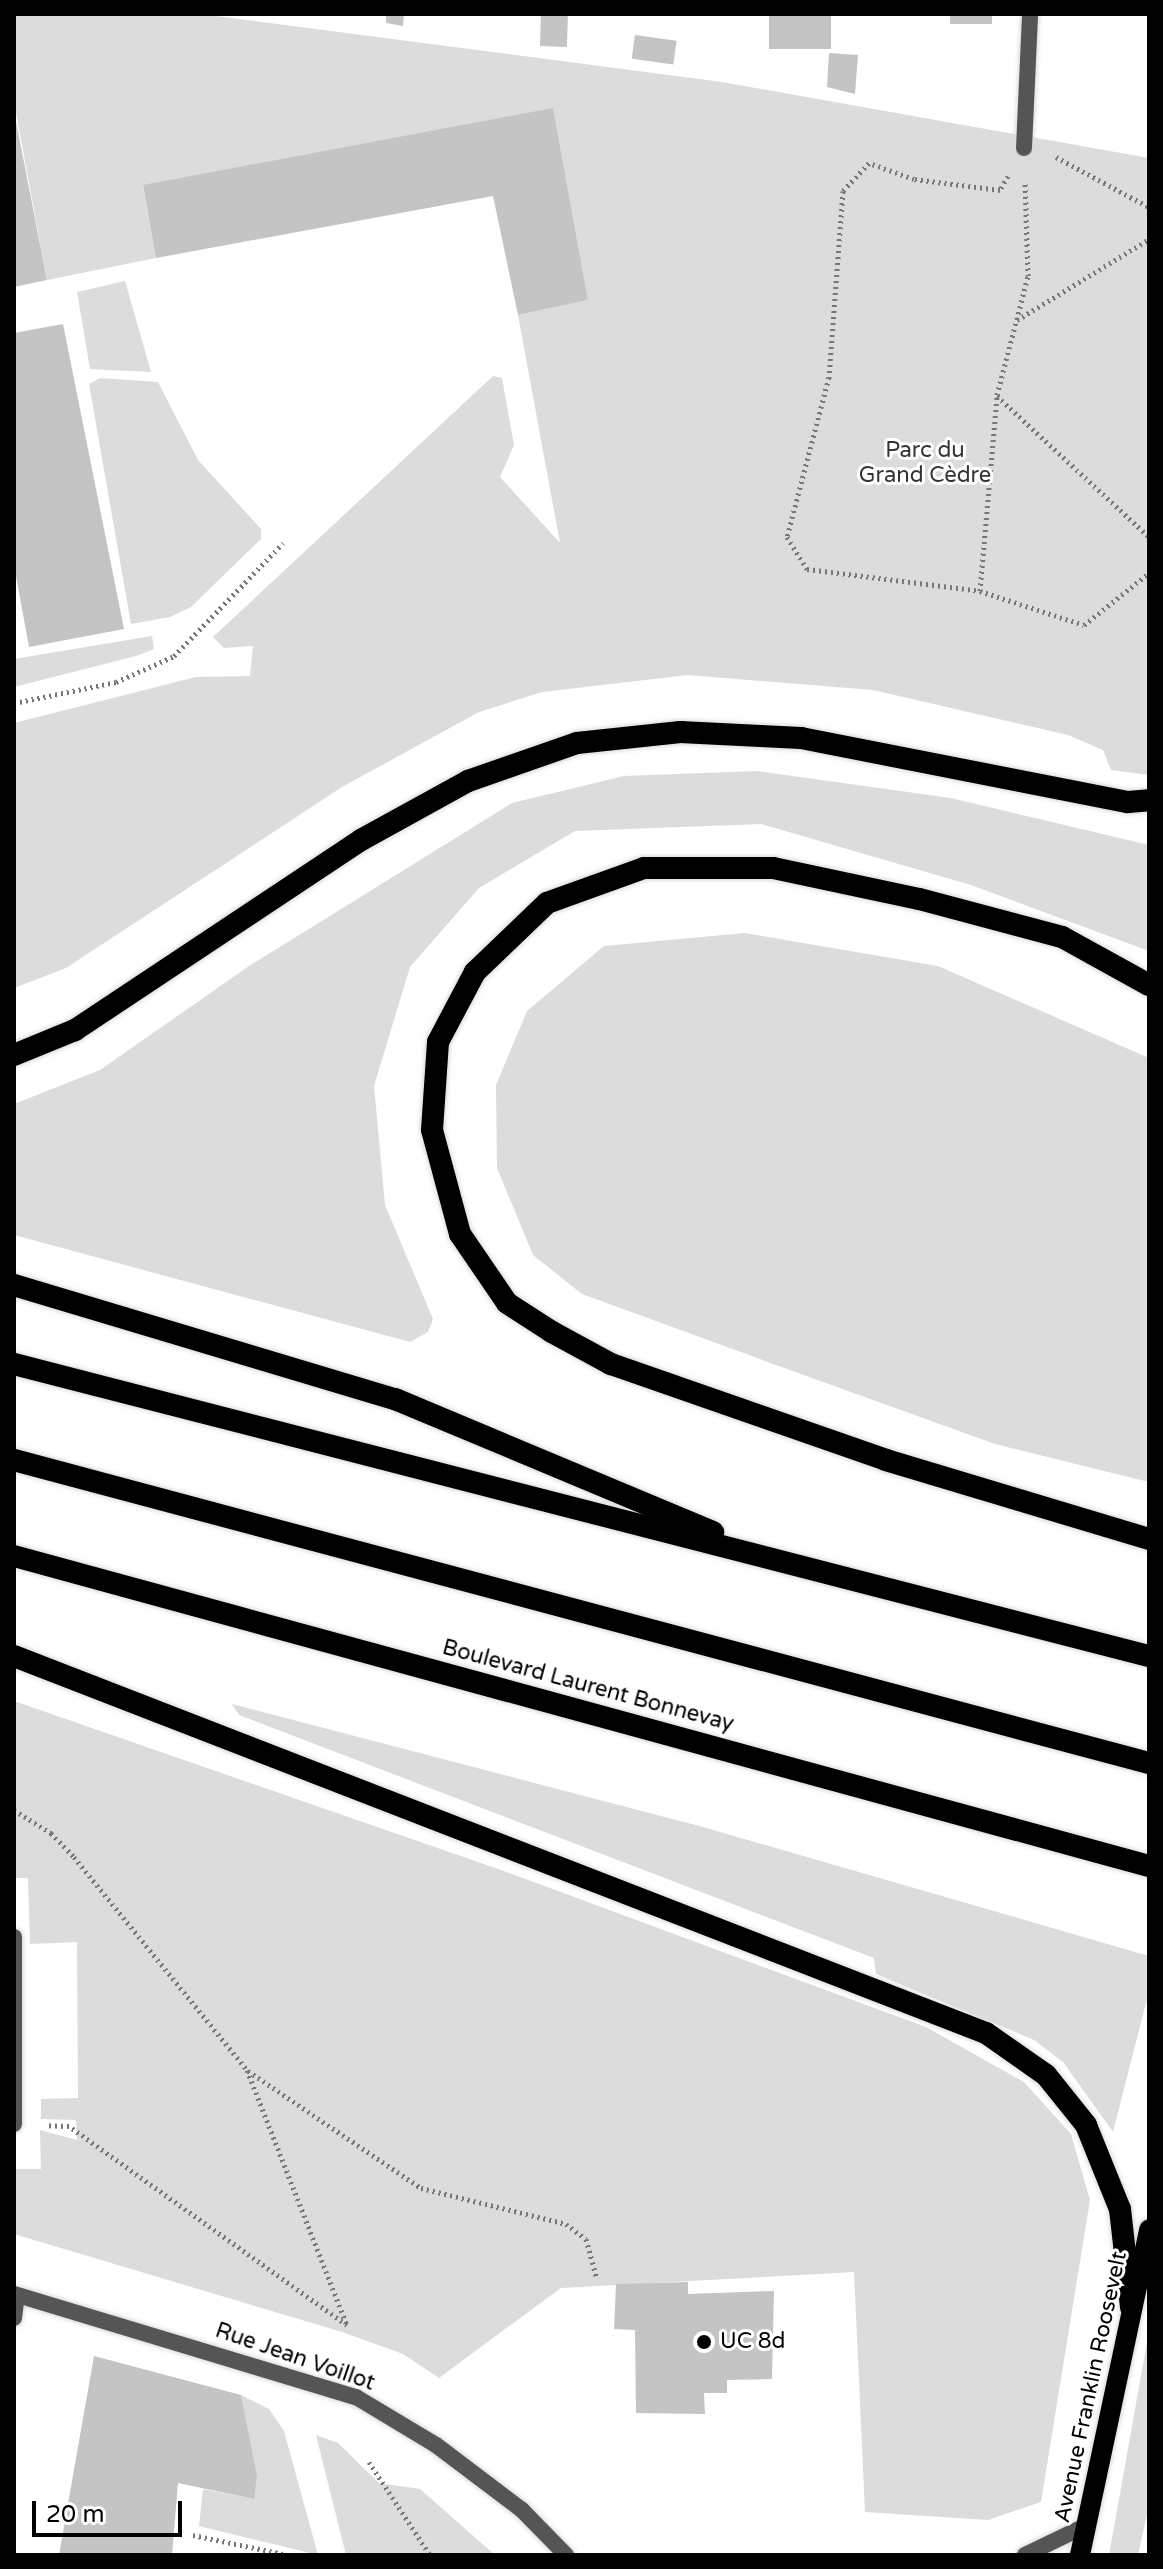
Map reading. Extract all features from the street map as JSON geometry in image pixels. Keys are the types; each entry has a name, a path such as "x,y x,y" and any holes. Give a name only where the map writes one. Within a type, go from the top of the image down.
{"highway":[{"path":"14,1055 75,1030 415,810 468,781 577,743 680,732 801,738 1139,801"},
{"path":"1149,985 1062,937 919,899 773,868 644,868 547,903 475,972 438,1042 432,1130 460,1234 507,1303 552,1332 611,1364 872,1455 1149,1539"},
{"path":"14,1285 395,1399 781,1561"},
{"path":"14,1364 1142,1654"},
{"path":"14,1460 1149,1763"},
{"name":"Boulevard Laurent Bonnevay","path":"14,1556 1149,1866"},
{"path":"14,1656 986,2033 1046,2075 1086,2125 1120,2209 1131,2307"}],"main road":[{"path":"1139,801 1149,813"},
{"name":"Avenue Franklin Roosevelt","path":"1080,2555 1149,2229"}],"street":[{"path":"1024,148 1030,14"},
{"path":"14,1937 16,2124"},
{"path":"14,2318 16,2295"},
{"name":"Rue Jean Voillot","path":"16,2295 356,2397 436,2445 522,2510 566,2555"},
{"path":"1025,2555 1085,2526"}],"path":[{"path":"1024,148 1071,161 1149,207"},
{"path":"980,591 997,395 1028,276 1024,148"},
{"path":"1024,148 1000,190 914,179 869,163 843,191 829,377 787,537 807,569 980,591 1084,625 1149,573"},
{"path":"1016,320 1149,239"},
{"path":"997,395 1149,537"},
{"path":"14,703 116,682 174,656 283,543"},
{"path":"14,1810 51,1833 74,1857 247,2070 421,2188 566,2224 586,2239 597,2279"},
{"path":"16,2124 69,2126 347,2325 247,2070"},
{"path":"369,2462 430,2555"},
{"path":"193,2535 288,2555"}],"green space":[{"name":"Parc du Grand Cèdre","path":"14,14 201,14 722,82 1149,158 1149,775 1111,770 1103,750 1068,735 873,690 688,675 542,692 479,712 342,787 66,968 14,988 14,723 196,677 250,676 253,646 224,648 213,637 493,376 502,378 514,445 500,477 560,543 518,315 588,300 553,109 143,186 156,258 47,280 14,102"},
{"path":"125,281 151,372 90,369 77,292"},
{"path":"100,378 158,382 198,460 261,529 261,539 191,607 170,617 131,624 89,384"},
{"path":"152,636 154,649 136,656 14,687 14,659"},
{"path":"756,771 951,798 1149,845 1149,951 971,885 761,824 575,831 479,888 410,967 374,1086 385,1205 433,1319 428,1332 410,1342 14,1235 14,1104 100,1070 249,966 512,803 624,776"},
{"path":"745,933 938,966 1149,1058 1149,1482 995,1444 582,1294 533,1255 497,1168 496,1085 527,1011 604,946"},
{"path":"14,1701 501,1870 926,2027 1024,2082 1071,2134 1090,2200 1041,2502 988,2520 865,2512 854,2272 561,2288 439,2378 403,2354 342,2332 14,2234 14,2169 41,2169 40,2130 77,2140 76,2120 41,2119 41,2099 78,2098 77,1942 30,1944 28,1878 14,1878"},
{"path":"232,1704 703,1827 1149,1956 1149,1991 1113,2132 1063,2062 1034,2040 876,1974 874,1958 239,1715"},
{"path":"1149,2331 1149,2506 1138,2555 1109,2555"},
{"path":"241,2395 269,2409 284,2431 318,2555 199,2526 203,2489 254,2499"},
{"path":"316,2435 338,2443 379,2483 420,2489 495,2555 346,2555"}],"building":[{"path":"386,14 404,14 403,26 386,23"},
{"path":"541,14 568,15 567,47 540,46"},
{"path":"769,14 831,14 831,49 769,49"},
{"path":"950,14 992,14 992,24 950,24"},
{"path":"635,35 677,41 673,65 632,59"},
{"path":"829,53 858,55 855,94 827,87"},
{"path":"553,108 588,300 518,315 493,196 156,258 143,185"},
{"path":"14,111 47,280 14,287"},
{"path":"63,324 124,629 29,647 14,565 14,333"},
{"name":"UC 8d","path":"688,2282 688,2294 774,2291 772,2379 727,2380 727,2393 704,2393 705,2414 636,2413 635,2330 614,2329 616,2284"},
{"path":"94,2356 241,2395 257,2476 254,2499 178,2483 172,2555 59,2555"}],"place":[{"name":"UC 8d","path":"704,2342"}]}
